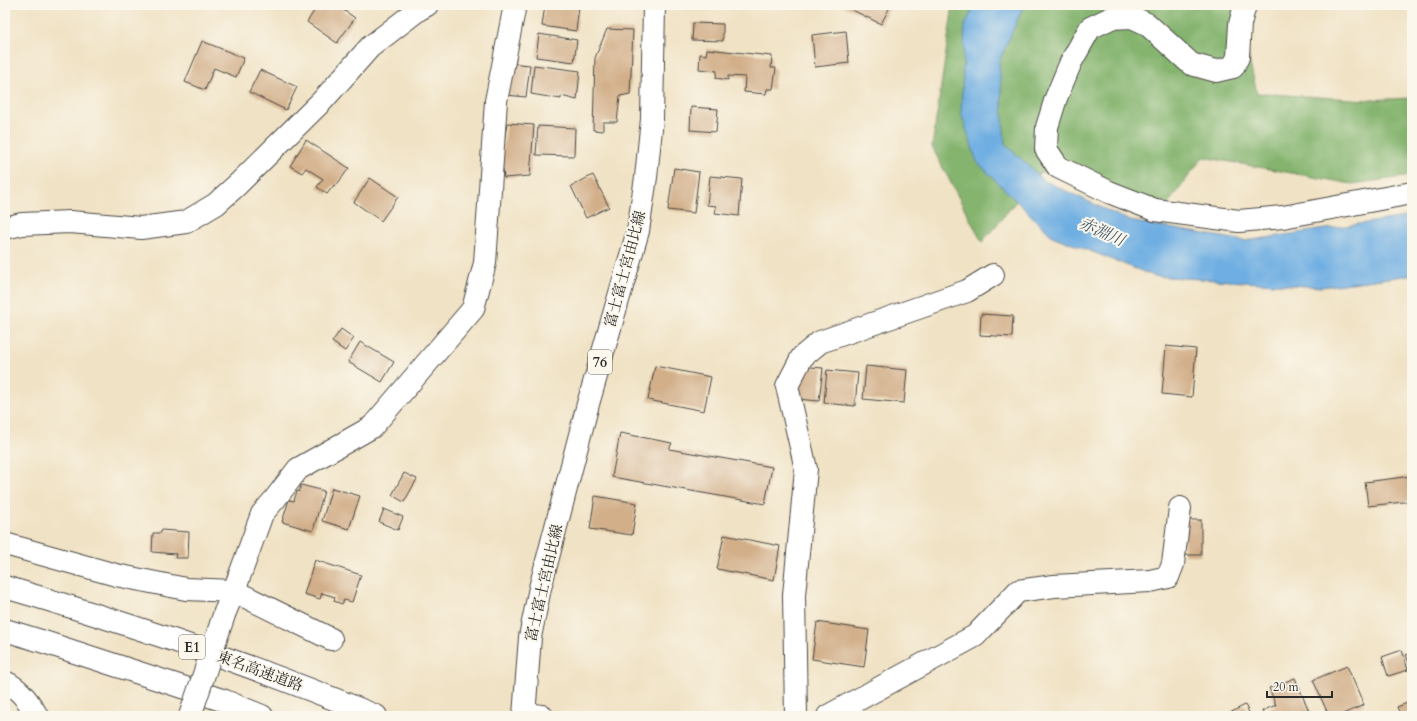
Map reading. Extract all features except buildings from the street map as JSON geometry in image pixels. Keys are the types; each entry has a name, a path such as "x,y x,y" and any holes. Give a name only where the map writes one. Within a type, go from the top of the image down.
{"main road":[{"path":"5,228 22,224 70,222 141,228 186,222 216,204 238,184 323,100 370,47 418,10 427,5"},
{"path":"190,716 225,612 262,514 298,469 372,427 473,309 484,263 496,101 515,5"},
{"name":"富士富士宮由比線","path":"530,715 530,637 540,588 588,404 638,231 646,178 652,119 654,5"},
{"path":"1245,5 1240,24 1238,57 1233,67 1216,72 1190,64 1147,24 1132,17 1111,18 1090,28 1071,62 1056,98 1047,127 1046,149 1058,167 1109,192 1155,210 1239,221 1283,217 1412,194"},
{"path":"796,716 794,595 806,469 787,386 802,356 820,342 967,291 993,275"},
{"path":"828,716 975,636 1018,591 1054,586 1150,581 1168,577 1173,564 1180,508"},
{"path":"5,544 131,578 186,589 234,591 331,639"},
{"name":"東名高速道路","path":"5,587 115,620 270,674 376,716"},
{"path":"5,630 225,701 262,716"},
{"path":"5,682 10,684 30,703 37,716"}],"green space":[{"path":"953,5 1236,5 1257,93 1367,100 1412,98 1412,176 1352,184 1203,157 1167,205 1041,172 982,242 932,147"}],"water":[{"name":"赤淵川","path":"975,5 1024,5 999,62 1005,144 1045,181 1130,221 1245,241 1412,216 1412,275 1321,287 1154,276 1052,236 977,162 961,113 965,25"}]}
